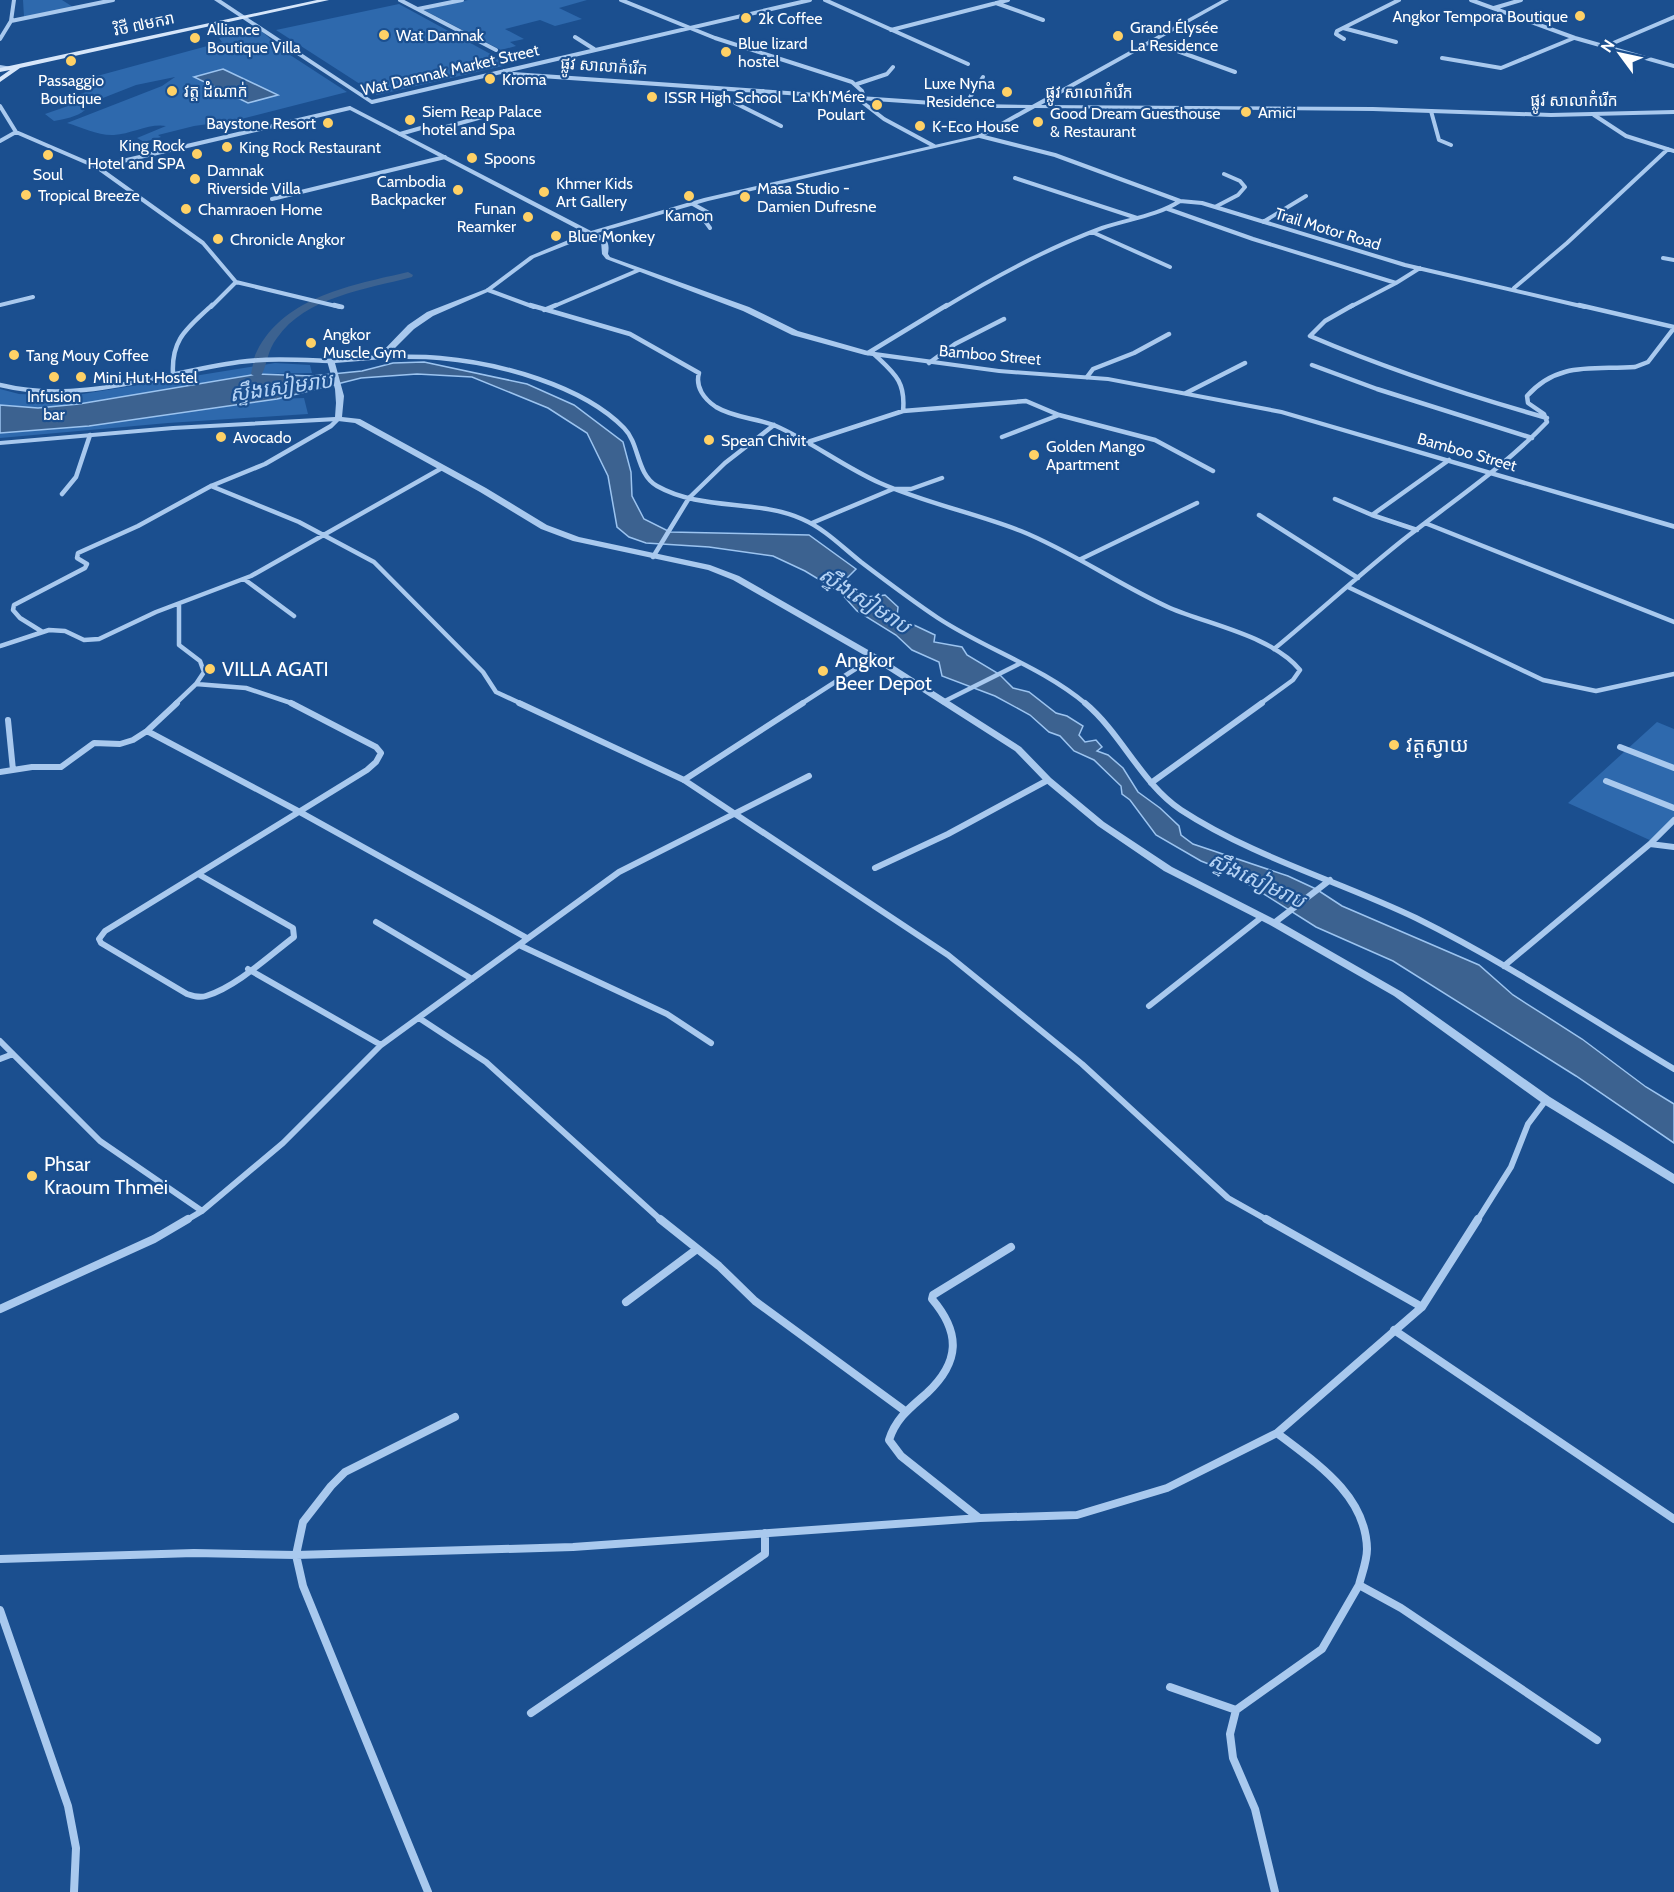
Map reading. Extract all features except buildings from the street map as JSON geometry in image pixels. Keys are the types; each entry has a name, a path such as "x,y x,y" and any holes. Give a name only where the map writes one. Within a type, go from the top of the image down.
{"main road":[{"name":"វិថី ៧មករា","path":"0,68 326,0"},
{"name":"វិថី ៧មករា","path":"0,80 15,70 38,60"}],"street":[{"path":"0,39 10,21 14,0"},
{"path":"10,21 113,0"},
{"path":"218,0 372,102"},
{"path":"400,0 495,50"},
{"path":"417,9 462,0"},
{"path":"621,0 687,27 857,84 862,91 860,98 864,104 908,133 934,146"},
{"name":"Wat Damnak Market Street","path":"97,167 810,0"},
{"path":"825,0 968,64"},
{"path":"890,30 1008,0"},
{"path":"381,357 421,319 488,290 522,263 591,233 691,203 980,136 1226,0"},
{"path":"1344,39 1336,34 1342,28 1399,0"},
{"path":"1471,0 1575,38 1674,66"},
{"path":"1494,8 1521,0"},
{"path":"996,3 1043,20"},
{"path":"1604,47 1674,17"},
{"path":"1342,28 1396,42"},
{"path":"575,37 594,49"},
{"path":"1442,58 1501,68 1575,38"},
{"path":"1150,41 1235,72"},
{"path":"857,84 887,74 893,67"},
{"name":"ផ្លូវ សាលាកំរើក","path":"505,70 512,74 965,105 1594,115 1672,113"},
{"path":"965,105 983,76"},
{"path":"763,91 735,103 781,126"},
{"path":"0,106 16,132 97,167 203,243 236,282 342,306"},
{"name":"Bamboo Street","path":"350,108 591,233 606,242 605,254 608,258 746,309 795,333 871,354 929,363 1087,377 1282,412 1674,527"},
{"path":"1431,111 1439,140 1451,145"},
{"path":"1594,115 1626,136 1674,151"},
{"path":"400,134 421,128 439,129 482,117"},
{"path":"0,141 16,132"},
{"name":"Trail Motor Road","path":"980,136 1055,155 1180,201 1215,207 1420,268 1514,288 1674,328"},
{"path":"1514,288 1567,243 1668,149"},
{"path":"272,199 445,157"},
{"path":"1215,207 1238,195 1245,187 1240,181 1224,174"},
{"path":"1015,178 1137,218"},
{"path":"1263,222 1305,196"},
{"path":"903,411 906,396 902,381 871,354 964,296 1056,247 1092,232 1168,209 1180,201"},
{"path":"691,203 709,213 709,218 705,222 710,228"},
{"path":"1168,209 1241,236 1331,261 1396,283"},
{"path":"1092,232 1170,267"},
{"path":"1663,258 1674,260"},
{"path":"1420,268 1341,311 1310,336 1368,361 1463,394 1547,418"},
{"path":"544,310 639,270"},
{"path":"173,374 172,358 178,338 236,282"},
{"path":"488,290 544,310 615,329 645,341 699,373 696,380 698,387 709,401 719,408 774,425 808,442 859,473 893,489 984,517 1044,541 1168,607 1274,649 1295,661 1300,670 1297,677 1246,712 1171,771 1151,783"},
{"path":"0,305 33,297"},
{"path":"929,363 955,344 1004,319"},
{"path":"1547,418 1528,403 1527,396 1533,388 1560,371 1581,366 1644,365 1653,357 1674,328"},
{"path":"1087,377 1093,369 1134,353 1169,334"},
{"path":"0,385 26,391 64,392 255,361 424,357 467,362 499,369 573,394 601,409 628,432 635,443 645,476 652,483 689,498 771,510 812,523 947,624 1060,685 1100,715 1151,783 1178,807 1210,826 1414,918 1504,966 1674,1069"},
{"path":"41,631 20,618 13,610 14,605 85,568 87,564 77,558 78,553 138,526 211,486 265,464 331,426 338,419 341,402 340,388 331,361"},
{"path":"1186,393 1245,363"},
{"path":"1312,366 1532,438"},
{"path":"808,442 903,411 1026,401 1059,415 1155,440 1213,471"},
{"path":"1002,437 1059,415"},
{"path":"1274,649 1425,523 1494,473 1532,438 1547,422 1547,418"},
{"path":"0,442 338,419 362,424 483,490 544,527 576,539 710,568 736,578 874,657 1018,749 1048,780 1101,824 1168,869 1274,923 1398,994 1546,1100 1674,1180"},
{"path":"653,557 689,498 725,464 774,425"},
{"path":"62,494 76,477 90,435"},
{"path":"1372,515 1449,460"},
{"path":"0,646 41,631 58,630 84,640 99,639 156,612 244,579 442,468"},
{"path":"812,523 893,489 911,489 942,478"},
{"path":"211,486 254,502 326,535 374,562 483,672 496,692 684,780 734,812 948,955 1082,1064 1228,1198 1422,1307"},
{"path":"1335,499 1372,515 1417,530"},
{"path":"1081,559 1197,502"},
{"path":"1259,516 1358,578"},
{"path":"1425,523 1674,622"},
{"path":"244,579 294,616"},
{"path":"1348,587 1543,680 1596,691 1674,674"},
{"path":"0,772 64,766 94,743 126,743 147,731 196,684 204,672 202,666 182,649 177,641 179,604"},
{"path":"684,780 874,657"},
{"path":"943,702 1021,663"},
{"path":"196,684 225,683 284,698 376,747 381,753 376,762 367,770 105,931 99,939 101,943 198,998 209,995 294,937 293,927 198,874"},
{"path":"8,720 13,770"},
{"path":"147,731 298,811 527,938"},
{"path":"1620,747 1674,768"},
{"path":"0,1309 154,1239 202,1211 284,1143 381,1045 619,872 809,776"},
{"path":"875,868 948,834 1048,780"},
{"path":"1606,781 1674,808"},
{"path":"1504,966 1650,844 1674,820"},
{"path":"1650,844 1674,847"},
{"path":"1274,923 1330,880"},
{"path":"1149,1006 1262,917"},
{"path":"376,922 472,979"},
{"path":"519,945 668,1014 711,1043"},
{"path":"248,969 381,1045"},
{"path":"419,1018 486,1062 643,1206 719,1266 754,1301 905,1411"},
{"path":"0,1041 100,1141 202,1211"},
{"path":"0,1059 13,1054"},
{"path":"0,1559 195,1554 296,1556 573,1547 980,1518 1077,1515 1167,1488 1277,1433 1422,1307 1510,1167 1528,1124 1546,1100"},
{"path":"980,1518 901,1456 889,1440 892,1426 905,1411 933,1388 947,1370 955,1345 948,1321 932,1299 933,1295 1011,1247"},
{"path":"626,1302 697,1249"},
{"path":"1394,1330 1674,1519"},
{"path":"428,1892 303,1586 296,1556 303,1522 330,1486 345,1472 455,1417"},
{"path":"1275,1892 1255,1809 1233,1758 1230,1734 1236,1710 1322,1648 1359,1585 1367,1549 1361,1514 1327,1472 1277,1433"},
{"path":"531,1713 765,1554 765,1533"},
{"path":"1359,1585 1401,1608 1597,1740"},
{"path":"0,1610 71,1809 77,1855 74,1892"},
{"path":"1170,1687 1236,1710"}],"shaded area":[{"path":"23,0 62,0 73,7 24,17"},
{"path":"468,0 587,0 559,8 582,19 555,26 540,20 505,29 524,39 510,42 516,46 501,50 424,10"},
{"path":"399,4 496,57 503,66 377,95 276,30"},
{"name":"វត្ត ដំំណាក់","path":"258,28 284,51 347,92 237,120 194,126 158,135 161,137 144,142 137,138 166,126 160,125 108,135 67,123 162,86 175,77 136,85 80,107 85,110 70,117 54,121 45,114 68,106 63,101 91,90 75,82 222,42 219,38"},
{"path":"275,363 310,365 312,373 257,374 79,404 38,408 0,405 0,389 19,394 70,396"},
{"path":"304,398 308,414 168,423 0,438 0,433 89,426 277,399"},
{"path":"1657,722 1674,729 1674,823 1654,842 1568,803"}],"water":[{"path":"223,69 278,95 248,103 194,77"},
{"name":"ស្ទឹងសៀមរាប","path":"424,362 527,384 574,405 623,442 631,472 632,496 644,519 670,532 809,535 856,569 847,578 858,593 865,596 885,595 898,607 897,617 935,635 934,642 962,647 967,655 999,674 1013,688 1029,692 1056,713 1067,716 1083,726 1079,735 1085,742 1096,740 1102,747 1097,751 1108,755 1123,768 1138,792 1160,808 1179,826 1181,835 1193,844 1288,876 1316,889 1342,906 1479,965 1513,995 1582,1039 1646,1087 1674,1104 1674,1143 1576,1076 1393,961 1316,927 1229,872 1201,861 1156,835 1130,800 1122,794 1121,786 1094,760 1074,751 1060,736 1049,732 1030,715 995,696 942,676 939,662 912,650 896,635 857,611 840,592 805,571 773,556 709,547 646,543 629,537 617,527 608,476 587,433 548,408 472,377 417,374 361,378 277,399 89,426 0,433 0,405 38,408 79,404 257,374 312,376 362,371 393,363"}],"waterway":[{"path":"257,374 262,352 273,334 288,319 326,298 408,275"}],"place":[{"name":"Angkor Tempora Boutique","path":"1580,16"},
{"name":"2k Coffee","path":"746,18"},
{"name":"Wat Damnak","path":"384,35"},
{"name":"Grand Élysée La Residence","path":"1118,36"},
{"name":"Alliance Boutique Villa","path":"195,38"},
{"name":"Blue lizard hostel","path":"726,52"},
{"name":"Passaggio Boutique","path":"71,61"},
{"name":"Kroma","path":"490,79"},
{"name":"វត្ត ដំំណាក់","path":"172,91"},
{"name":"Luxe Nyna Residence","path":"1007,92"},
{"name":"ISSR High School","path":"652,97"},
{"name":"La Kh'Mére Poulart","path":"877,105"},
{"name":"Amici","path":"1246,112"},
{"name":"Siem Reap Palace hotel and Spa","path":"410,120"},
{"name":"Good Dream Guesthouse & Restaurant","path":"1038,122"},
{"name":"Baystone Resort","path":"328,123"},
{"name":"K-Eco House","path":"920,126"},
{"name":"King Rock Restaurant","path":"227,147"},
{"name":"King Rock Hotel and SPA","path":"197,154"},
{"name":"Soul","path":"48,155"},
{"name":"Spoons","path":"472,158"},
{"name":"Damnak Riverside Villa","path":"195,179"},
{"name":"Cambodia Backpacker","path":"458,190"},
{"name":"Khmer Kids Art Gallery","path":"544,192"},
{"name":"Tropical Breeze","path":"26,195"},
{"name":"Kamon","path":"689,196"},
{"name":"Masa Studio - Damien Dufresne","path":"745,197"},
{"name":"Chamraoen Home","path":"186,209"},
{"name":"Funan Reamker","path":"528,217"},
{"name":"Blue Monkey","path":"556,236"},
{"name":"Chronicle Angkor","path":"218,239"},
{"name":"Angkor Muscle Gym","path":"311,343"},
{"name":"Tang Mouy Coffee","path":"14,355"},
{"name":"Infusion bar","path":"54,377"},
{"name":"Mini Hut Hostel","path":"81,377"},
{"name":"Avocado","path":"221,437"},
{"name":"Spean Chivit","path":"709,440"},
{"name":"Golden Mango Apartment","path":"1034,455"},
{"name":"VILLA AGATI","path":"210,669"},
{"name":"Angkor Beer Depot","path":"823,671"},
{"name":"វត្តស្វាយ","path":"1394,745"},
{"name":"Phsar Kraoum Thmei","path":"32,1176"}]}
